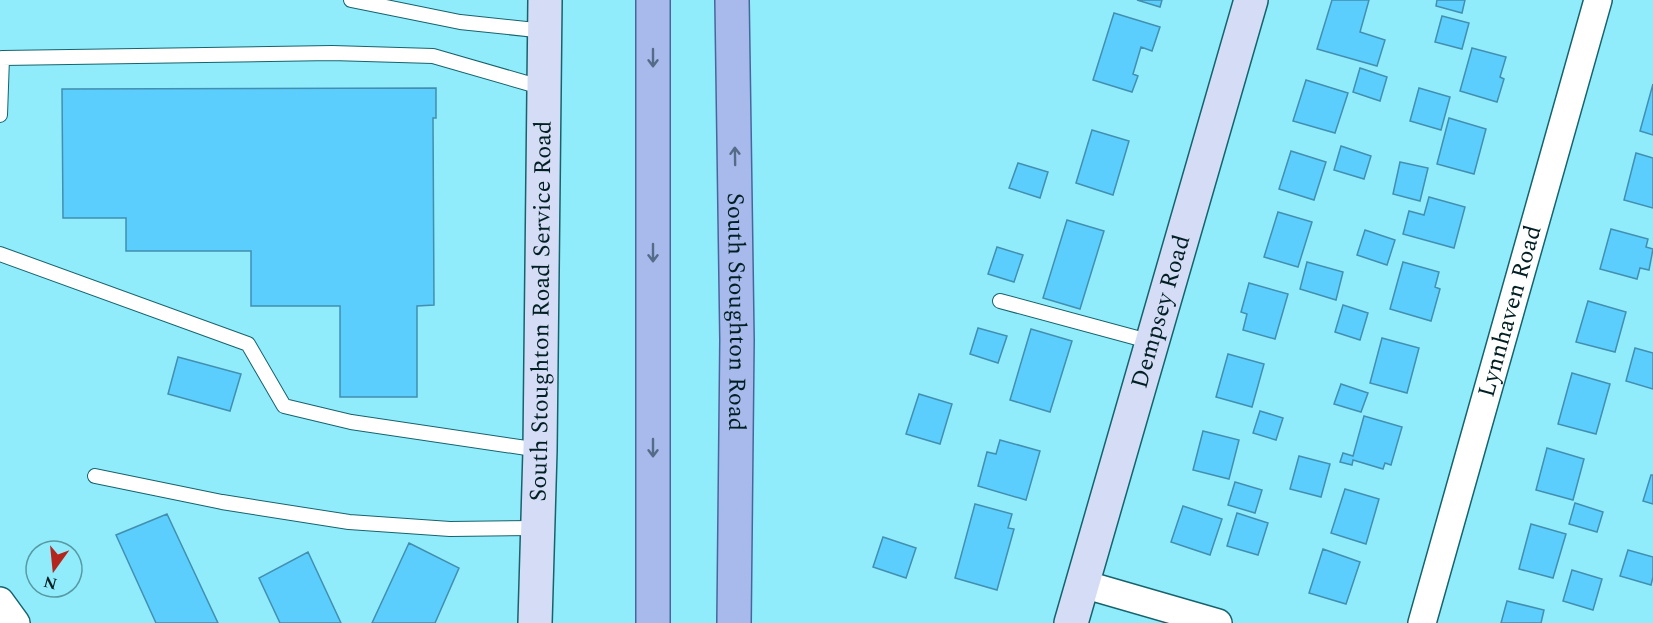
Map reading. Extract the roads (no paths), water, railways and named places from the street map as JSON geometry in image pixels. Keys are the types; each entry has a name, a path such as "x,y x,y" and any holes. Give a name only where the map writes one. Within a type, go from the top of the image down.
{"main road":[{"path":"653,0 653,623"},
{"name":"South Stoughton Road","path":"732,0 737,340 734,623"},
{"path":"737,340 753,623"}],"street":[{"name":"Dempsey Road","path":"1071,623 1251,0"},
{"name":"Lynnhaven Road","path":"1422,623 1598,0"},
{"name":"South Stoughton Road Service Road","path":"535,623 540,450 545,15"},
{"path":"1083,584 1218,623"},
{"path":"0,601 16,623"}],"lane":[{"path":"351,0 460,22 545,15"},
{"path":"0,115 2,58 332,52 433,56 545,88"},
{"path":"0,254 248,344 284,406 351,422 540,450"},
{"path":"1000,301 1152,342"},
{"path":"95,476 222,502 349,522 450,529 538,528"}]}
